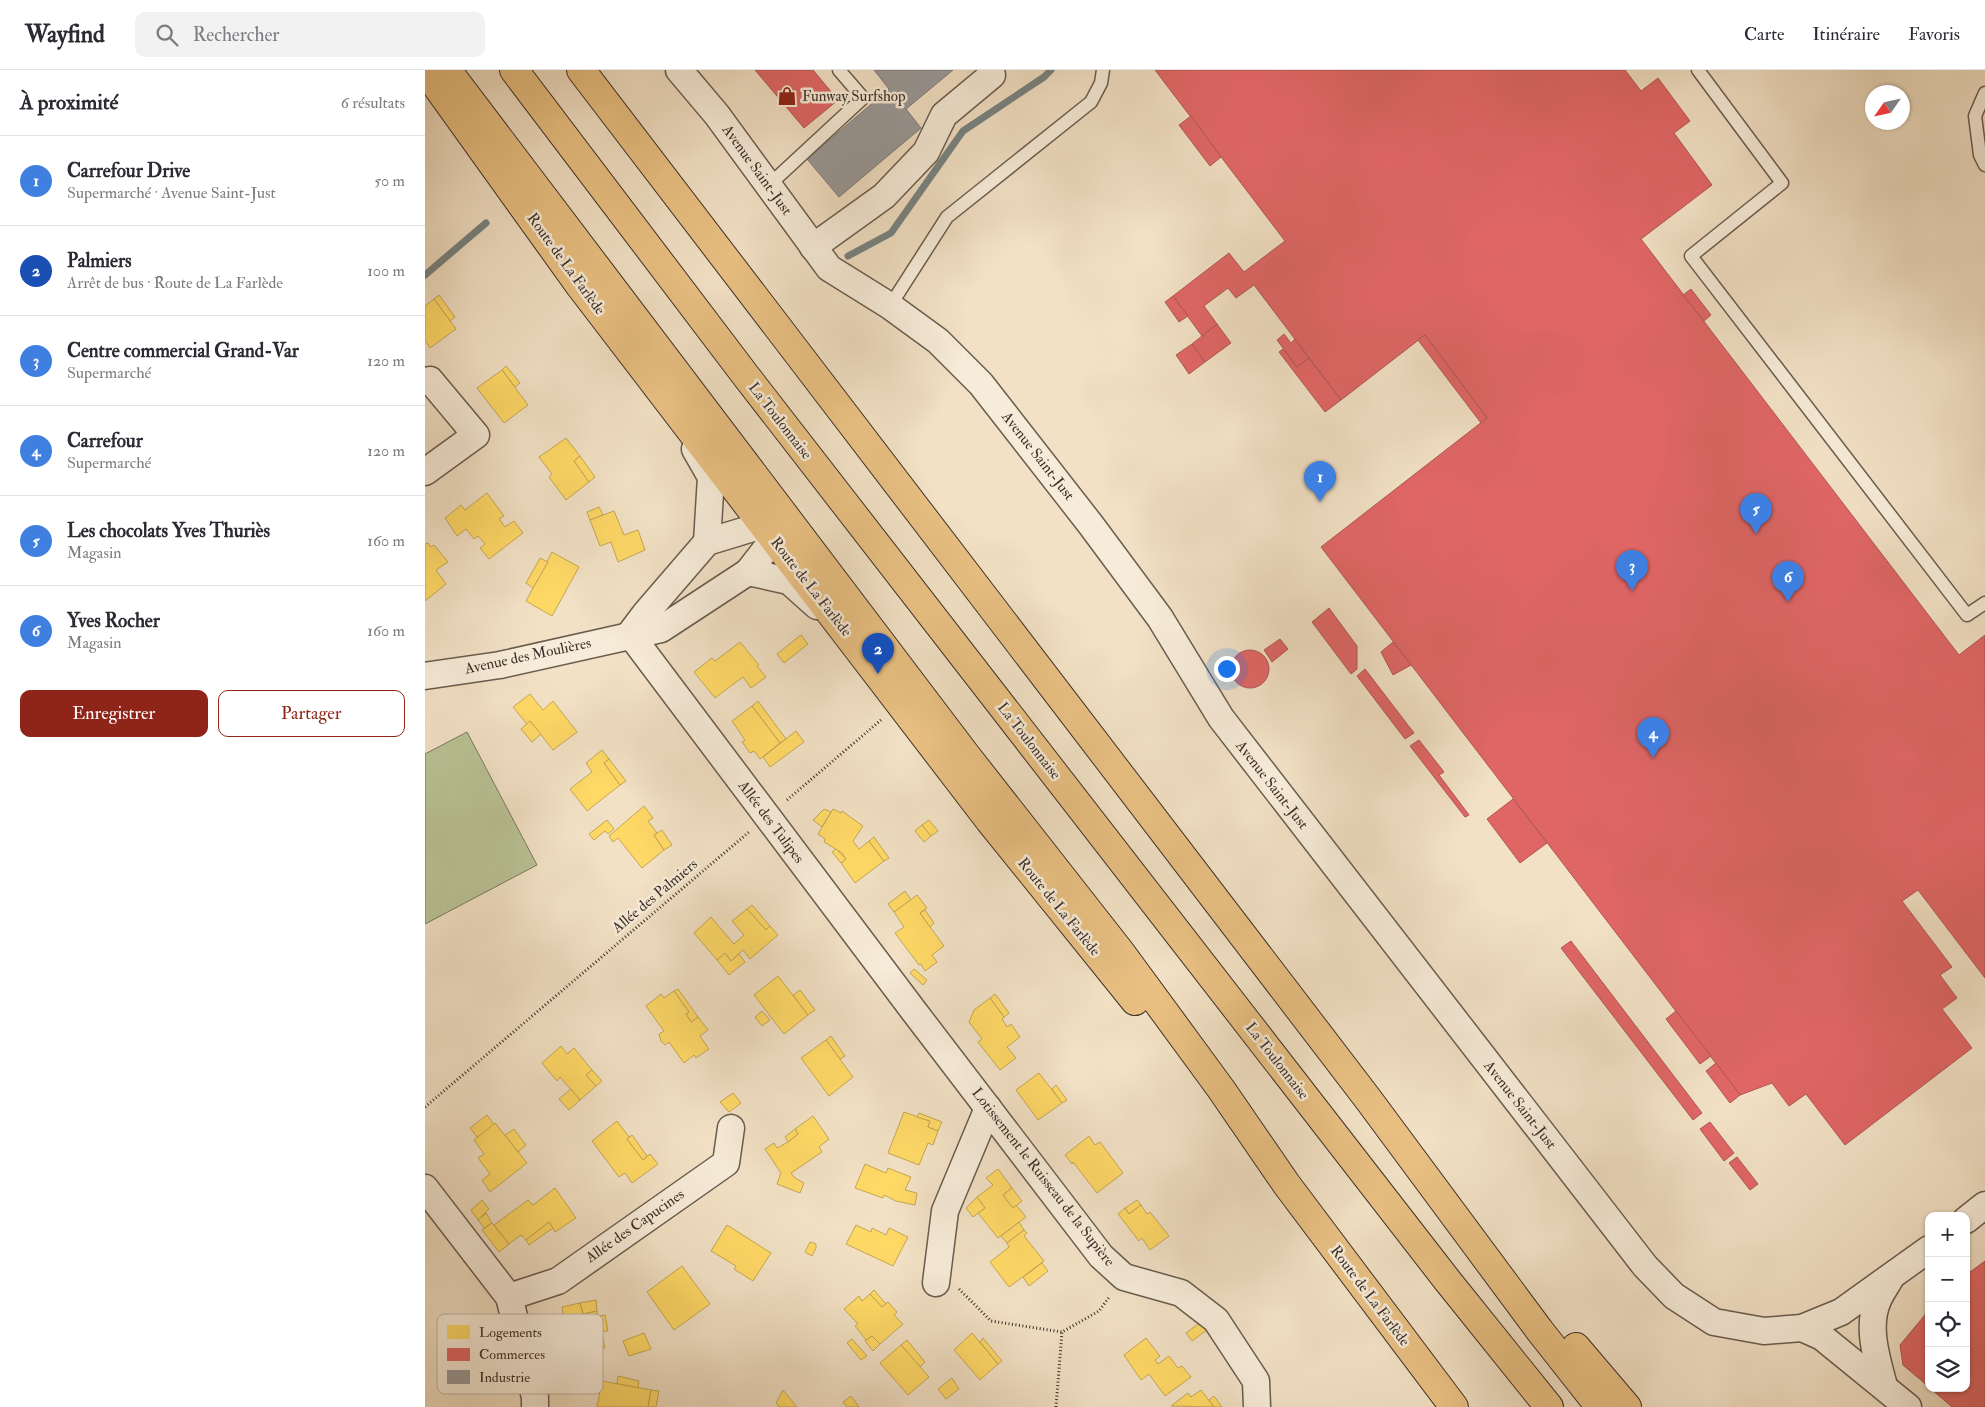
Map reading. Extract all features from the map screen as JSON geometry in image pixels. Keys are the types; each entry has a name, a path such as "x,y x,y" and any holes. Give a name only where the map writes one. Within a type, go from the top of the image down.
{"main road":[{"name":"Route de La Farlède","path":"425,70 581,286 661,390 966,755 1122,954 1221,1089 1287,1185 1454,1407"},
{"name":"Route de La Farlède","path":"447,70 775,528 845,631 989,820 1204,1088 1287,1185"},
{"name":"La Toulonnaise","path":"514,70 776,416 1447,1280 1549,1407"},
{"path":"581,70 1367,1099 1540,1331 1600,1407"},
{"path":"1367,1099 1538,1299 1627,1407"}],"street":[{"name":"Avenue Saint-Just","path":"679,70 717,115 829,268 890,306 938,341 992,397 1160,618 1221,718 1645,1266 1674,1296 1714,1322 1763,1331 1802,1328 1841,1312 1925,1252"},
{"path":"813,247 885,196 926,152 944,115 992,75"},
{"path":"425,472 476,435 430,380"},
{"path":"630,634 707,542 711,477 661,390"},
{"path":"707,542 775,528"},
{"name":"Avenue des Moulières","path":"427,672 501,665 630,634 661,629 748,572 775,528"},
{"path":"748,572 789,582 845,631"},
{"name":"Allée des Tulipes","path":"630,634 913,1010"},
{"name":"Lotissement le Ruisseau de la Supière","path":"913,1010 1101,1256 1124,1277 1181,1293 1216,1320 1256,1381 1257,1407"},
{"path":"936,1283 945,1211 988,1108"},
{"name":"Allée des Capucines","path":"509,1296 557,1281 726,1163 731,1128"},
{"path":"425,1188 509,1296 514,1314"},
{"path":"1970,1217 1985,1205"},
{"path":"1884,1386 1874,1343 1873,1320 1878,1301 1891,1277"},
{"path":"1802,1328 1822,1337 1908,1407"},
{"path":"534,1394 535,1407"}],"lane":[{"path":"768,186 863,98 839,70"},
{"path":"890,306 947,217 1091,102 1101,83 1103,70"},
{"path":"1698,70 1782,183 1691,256 1967,615 1985,603"},
{"path":"1985,93 1975,116 1980,155 1985,165"}],"path":[{"name":"Allée des Palmiers","path":"425,1107 900,703"},
{"path":"936,1283 959,1289 991,1321 1062,1332 1099,1311 1124,1277"},
{"path":"1056,1407 1062,1332"}],"green space":[{"path":"467,732 537,865 425,924 425,754"}],"building: Logements":[{"path":"439,295 455,317 450,321 434,299"},
{"path":"434,299 456,329 430,348 425,340 425,306"},
{"path":"506,366 520,383 515,387 502,370"},
{"path":"502,370 528,405 504,423 477,388"},
{"path":"566,438 580,456 574,461 589,482 566,500 549,477 552,474 539,457"},
{"path":"580,456 595,477 589,482 574,461"},
{"path":"487,493 504,516 499,519 505,527 514,521 523,533 489,559 480,548 485,544 478,536 474,539 466,529 457,536 445,518 461,505 465,510"},
{"path":"599,507 603,515 590,520 587,512"},
{"path":"614,511 624,535 638,530 645,550 618,562 611,542 600,546 590,520"},
{"path":"428,543 431,547 434,545 448,562 436,570 446,584 425,601 425,544"},
{"path":"552,552 579,567 552,616 526,601"},
{"path":"540,558 548,562 533,588 526,583"},
{"path":"801,635 808,644 784,663 777,654"},
{"path":"740,642 759,665 757,666 766,677 751,688 743,677 715,698 694,672 712,658 715,661"},
{"path":"530,694 543,710 553,701 577,732 553,750 530,721 527,724 513,707"},
{"path":"758,701 786,739 780,743 752,706"},
{"path":"752,706 780,743 760,759 754,751 750,753 742,742 745,740 732,721"},
{"path":"530,721 541,734 532,742 521,729"},
{"path":"796,731 804,742 770,767 763,757"},
{"path":"602,750 609,759 604,763 620,785 587,811 570,789 592,772 586,763"},
{"path":"609,759 626,781 620,785 604,763"},
{"path":"644,806 653,818 648,821 657,833 654,835 664,850 642,868 618,838 613,842 609,836"},
{"path":"824,809 831,812 822,827 813,820"},
{"path":"833,809 841,813 842,811 863,826 853,841 859,849 869,841 884,861 855,883 841,863 846,859 842,853 824,842 825,839 818,834"},
{"path":"607,820 614,829 608,834 605,831 594,840 589,834"},
{"path":"929,820 938,831 931,836 922,825"},
{"path":"922,825 931,836 924,842 915,831"},
{"path":"662,830 672,845 664,850 654,835"},
{"path":"874,837 889,858 884,861 869,841"},
{"path":"836,849 846,859 841,863 832,852"},
{"path":"905,891 911,900 894,912 888,904"},
{"path":"917,895 927,908 920,913 944,946 932,955 937,962 925,971 895,933 904,927 894,912"},
{"path":"752,905 770,926 766,930 747,909"},
{"path":"747,909 766,930 770,926 778,935 750,959 743,950 731,961 725,953 717,960 694,933 711,917 734,944 744,935 732,921"},
{"path":"925,910 934,923 930,927 920,913"},
{"path":"725,953 731,961 739,954 745,962 729,975 717,960"},
{"path":"914,969 927,980 923,985 910,973"},
{"path":"778,976 808,1015 784,1034 754,995"},
{"path":"678,989 698,1017 691,1022 686,1014 689,1012 674,991"},
{"path":"800,990 815,1010 808,1015 793,995"},
{"path":"674,991 689,1012 686,1014 691,1022 698,1017 708,1030 700,1036 709,1049 696,1058 694,1055 684,1063 669,1042 665,1045 661,1041 659,1034 664,1031 646,1006 661,994 664,998"},
{"path":"995,994 1009,1013 1004,1017 990,998"},
{"path":"990,998 1004,1017 1002,1019 1007,1027 1011,1024 1020,1037 1007,1047 1016,1058 1000,1070 978,1042 982,1039 969,1022 974,1010"},
{"path":"762,1011 770,1020 762,1026 755,1017"},
{"path":"831,1036 845,1056 840,1059 826,1040"},
{"path":"826,1040 853,1077 829,1096 801,1058"},
{"path":"561,1046 567,1054 574,1048 592,1070 586,1075 596,1086 580,1100 560,1077 557,1081 542,1063"},
{"path":"592,1070 602,1081 596,1086 586,1075"},
{"path":"1039,1073 1062,1103 1038,1120 1016,1090"},
{"path":"1056,1085 1067,1100 1062,1103 1052,1089"},
{"path":"571,1089 580,1100 569,1110 559,1099"},
{"path":"733,1093 741,1103 729,1112 720,1102"},
{"path":"904,1112 930,1121 928,1127 938,1131 933,1145 928,1143 919,1165 888,1153"},
{"path":"919,1113 942,1122 938,1131 928,1127 930,1121 917,1117"},
{"path":"487,1115 494,1125 478,1138 470,1128"},
{"path":"813,1116 829,1139 819,1147 822,1152 791,1173 795,1178 804,1183 800,1193 777,1184 781,1173 765,1149 774,1143 777,1148 788,1142 798,1134 795,1129"},
{"path":"617,1121 629,1137 627,1139 643,1160 650,1154 658,1164 632,1183 625,1173 619,1177 592,1141"},
{"path":"495,1123 527,1163 490,1192 482,1180 490,1174 478,1158 484,1154 474,1140"},
{"path":"514,1129 526,1145 518,1152 505,1135"},
{"path":"795,1129 798,1134 788,1142 785,1137"},
{"path":"632,1135 647,1156 643,1160 627,1139"},
{"path":"1089,1136 1095,1145 1100,1142 1123,1173 1097,1193 1073,1162 1072,1164 1065,1155"},
{"path":"865,1164 886,1173 888,1168 911,1177 905,1190 917,1193 915,1205 896,1201 884,1195 883,1198 855,1188"},
{"path":"998,1169 1012,1188 1003,1195 1013,1208 1016,1205 1026,1217 998,1238 978,1213 985,1208 977,1197 993,1185 986,1178"},
{"path":"555,1188 576,1218 555,1232 549,1222 526,1240 521,1235 509,1244 494,1225 528,1200 533,1205"},
{"path":"1012,1188 1022,1201 1013,1208 1003,1195"},
{"path":"977,1197 985,1208 973,1217 966,1208"},
{"path":"482,1200 489,1209 478,1220 471,1210"},
{"path":"1137,1200 1141,1205 1129,1214 1125,1208"},
{"path":"1141,1205 1147,1214 1150,1212 1169,1236 1150,1250 1142,1238 1139,1241 1118,1214 1125,1208 1129,1214"},
{"path":"486,1213 492,1223 484,1228 478,1220"},
{"path":"549,1222 553,1228 529,1245 526,1240"},
{"path":"1019,1222 1024,1230 1007,1243 1001,1236"},
{"path":"492,1223 509,1244 499,1252 482,1230"},
{"path":"727,1225 771,1253 753,1281 734,1269 736,1266 711,1251"},
{"path":"856,1225 871,1232 872,1228 886,1235 889,1228 908,1237 893,1266 846,1244"},
{"path":"1024,1230 1027,1233 1024,1236 1044,1261 1009,1287 990,1262 1009,1247 1007,1243"},
{"path":"810,1242 816,1244 812,1256 805,1252"},
{"path":"1042,1263 1048,1271 1029,1286 1023,1277"},
{"path":"682,1266 710,1304 674,1330 647,1292"},
{"path":"874,1290 886,1304 882,1307 870,1294"},
{"path":"870,1294 882,1307 888,1302 897,1312 894,1315 903,1324 880,1344 872,1336 866,1340 855,1326 858,1324 844,1309 859,1296 862,1301"},
{"path":"596,1300 597,1311 583,1314 580,1303"},
{"path":"580,1303 583,1314 563,1314 562,1307"},
{"path":"597,1311 598,1314 583,1314"},
{"path":"603,1315 605,1315 608,1331 603,1331"},
{"path":"1201,1322 1207,1330 1192,1341 1186,1333"},
{"path":"644,1333 651,1349 629,1356 623,1341"},
{"path":"972,1333 998,1364 980,1380 954,1350"},
{"path":"872,1336 880,1344 873,1351 865,1341"},
{"path":"983,1338 1002,1361 998,1364 980,1342"},
{"path":"1146,1338 1160,1356 1155,1360 1158,1364 1169,1356 1178,1368 1182,1366 1191,1377 1165,1396 1149,1374 1141,1380 1124,1355"},
{"path":"852,1339 867,1356 861,1360 847,1343"},
{"path":"907,1340 925,1362 920,1367 901,1345"},
{"path":"901,1345 929,1377 908,1395 880,1363"},
{"path":"618,1376 639,1381 638,1388 617,1384"},
{"path":"952,1378 959,1389 946,1399 938,1389"},
{"path":"603,1381 651,1390 648,1407 597,1407 600,1394 603,1394"},
{"path":"651,1390 659,1391 656,1407 648,1407"},
{"path":"783,1390 797,1407 779,1407 776,1403"},
{"path":"1201,1390 1214,1407 1171,1406 1188,1393 1191,1397"},
{"path":"851,1396 859,1407 847,1407 843,1402"},
{"path":"1214,1396 1222,1407 1214,1407 1209,1400"}],"building: Commerces":[{"path":"755,70 813,70 838,100 804,128"},
{"path":"1155,70 1625,70 1641,91 1658,78 1690,121 1674,133 1712,185 1641,239 1959,655 1985,635 1985,978 1918,890 1902,901 1952,967 1940,975 1957,998 1942,1009 1972,1048 1845,1145 1806,1094 1789,1106 1772,1083 1740,1095 1321,547 1487,418 1425,335 1341,400 1254,285 1236,298 1228,288 1204,306 1217,324 1202,336 1173,296 1229,253 1244,272 1285,241"},
{"path":"1191,116 1221,157 1210,166 1179,125"},
{"path":"1691,289 1711,315 1704,321 1683,295"},
{"path":"1173,296 1188,316 1179,322 1165,302"},
{"path":"1217,324 1231,343 1205,362 1192,344"},
{"path":"1284,334 1291,343 1295,339 1309,358 1297,367 1277,340"},
{"path":"1425,335 1487,418 1481,423 1418,340"},
{"path":"1192,344 1205,362 1189,374 1176,355"},
{"path":"1283,349 1297,367 1309,358 1341,400 1325,412 1279,352"},
{"path":"1329,608 1357,646 1357,669 1351,674 1312,622"},
{"path":"1280,639 1288,649 1272,662 1264,650"},
{"path":"1393,642 1411,665 1393,675 1381,652"},
{"path":"1250,650 1264,655 1269,669 1264,683 1250,688 1236,683 1231,669 1236,655"},
{"path":"1365,669 1414,733 1405,739 1357,676"},
{"path":"1419,740 1444,772 1439,775 1469,815 1465,817 1410,746"},
{"path":"1513,799 1547,843 1520,863 1487,819"},
{"path":"1571,941 1702,1113 1693,1120 1561,948"},
{"path":"1676,1011 1711,1056 1700,1064 1666,1019"},
{"path":"1716,1063 1740,1095 1730,1103 1706,1071"},
{"path":"1710,1122 1734,1153 1724,1161 1700,1129"},
{"path":"1737,1157 1758,1184 1750,1190 1729,1163"},
{"path":"1985,1261 1985,1407 1952,1407 1935,1392 1970,1392 1970,1272"},
{"path":"1925,1315 1925,1384 1903,1365 1900,1345"}],"building: Industrie":[{"path":"874,70 953,70 906,109 921,128 839,197 807,159 889,89"}],"waterway":[{"path":"848,256 891,233 963,131 1044,77 1051,70"},
{"path":"425,275 486,223"}],"place":[{"name":"Funway Surfshop","path":"787,96"},
{"name":"Carrefour Drive","path":"1320,502"},
{"name":"Les chocolats Yves Thuriès","path":"1756,534"},
{"name":"Centre commercial Grand-Var","path":"1632,591"},
{"name":"Yves Rocher","path":"1788,602"},
{"name":"Palmiers","path":"878,674"},
{"name":"Carrefour","path":"1653,758"}]}
